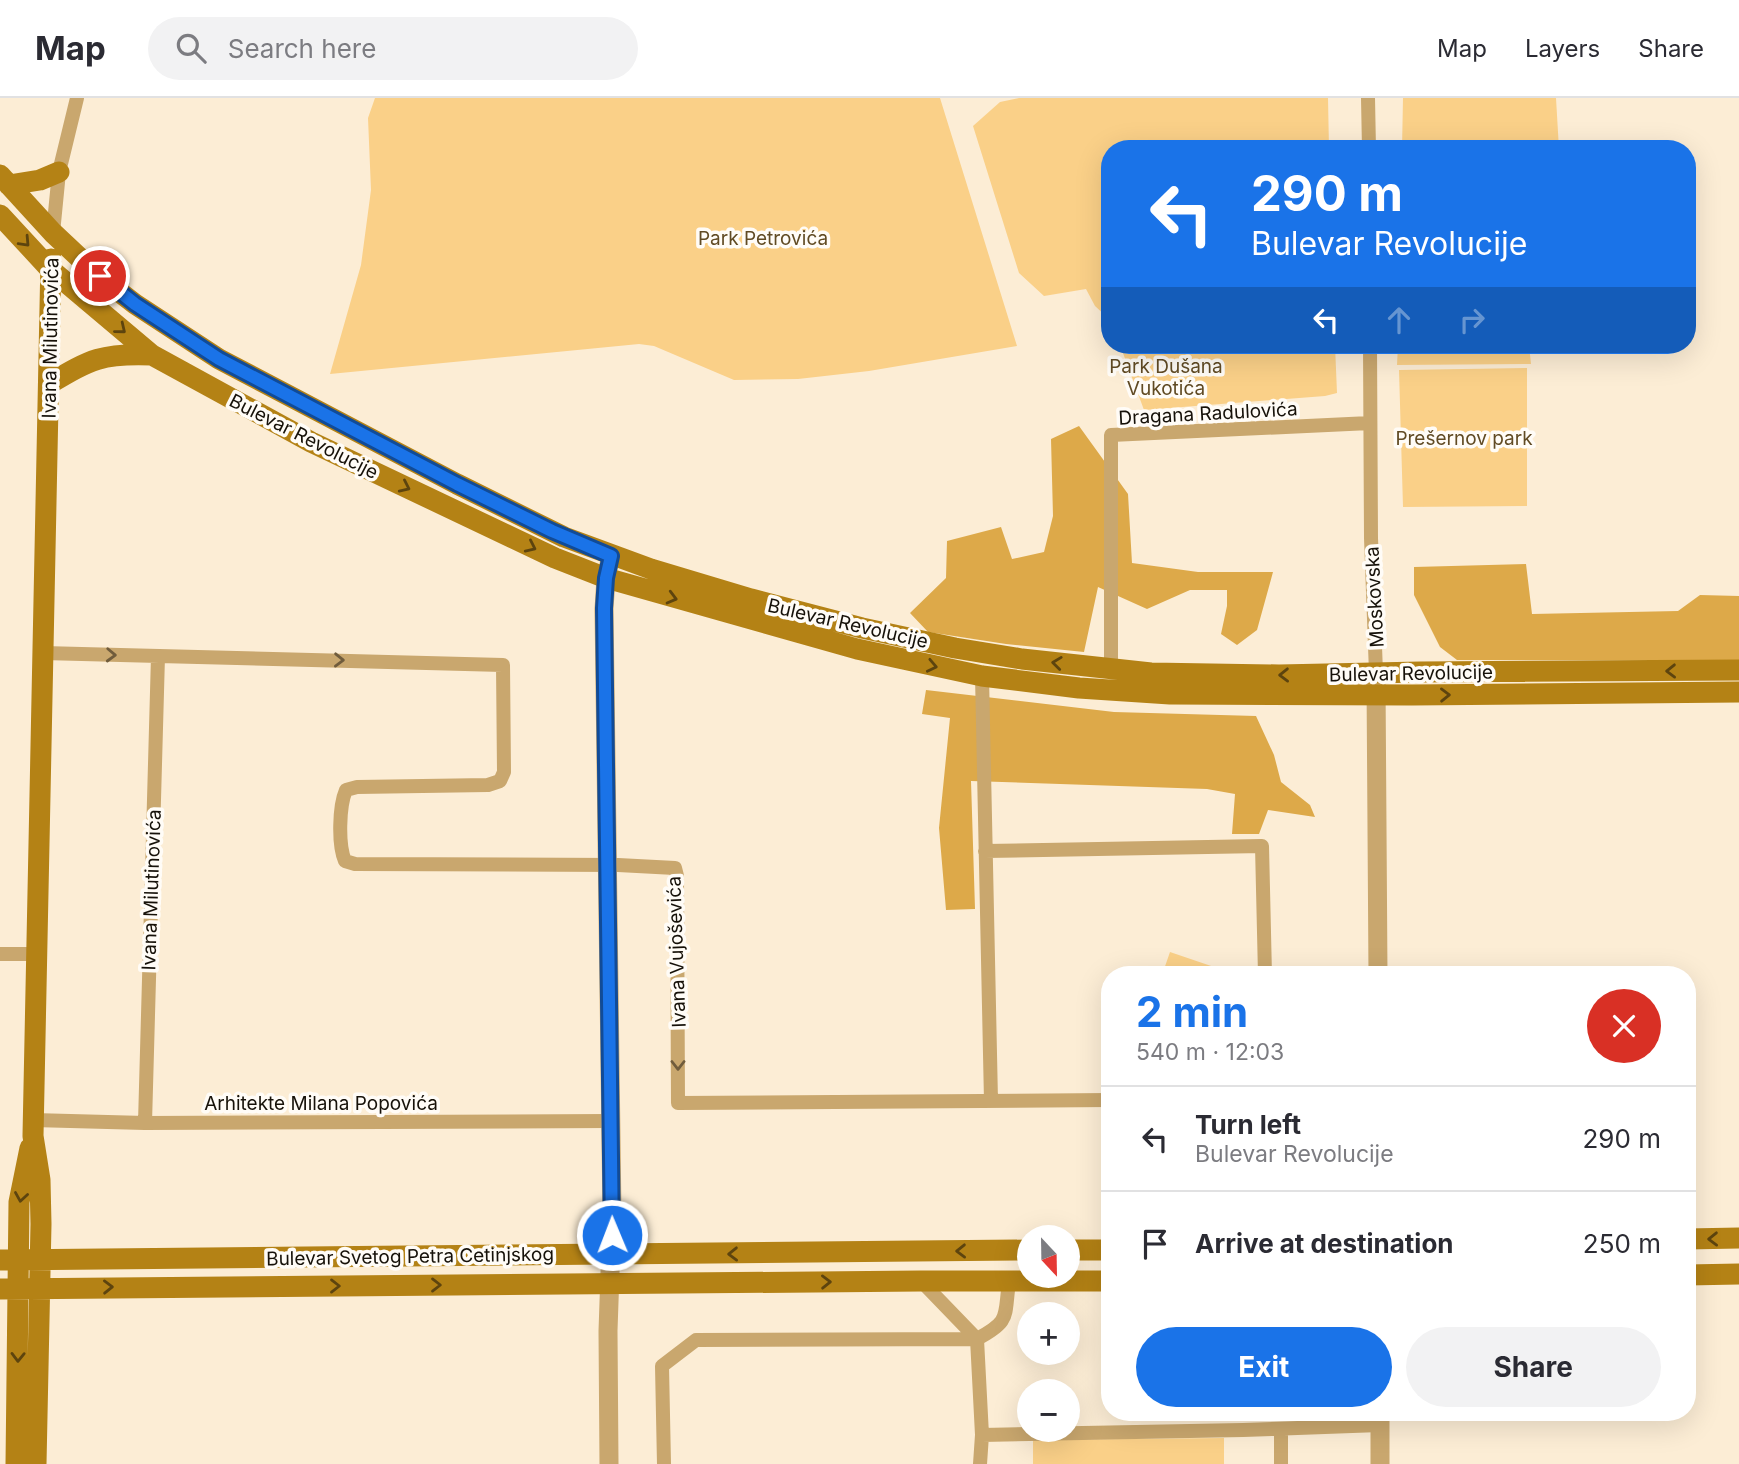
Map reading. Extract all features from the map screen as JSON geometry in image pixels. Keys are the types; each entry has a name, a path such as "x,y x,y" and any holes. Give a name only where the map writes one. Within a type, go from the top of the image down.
{"main road":[{"path":"4,180 40,180 60,172"},
{"name":"Bulevar Revolucije","path":"4,180 52,233 100,276 135,304 219,359 552,531 611,556 751,599 892,635 1023,659 1187,675 1739,670"},
{"name":"Bulevar Revolucije","path":"0,215 50,270 152,355 312,442 555,558 606,578 857,649 982,676 1079,688 1170,694 1739,692"},
{"name":"Ivana Milutinovića","path":"20,1288 19,1202 33,1128 52,233"},
{"path":"49,384 98,358 121,354 152,355"},
{"path":"1696,1239 1739,1238"},
{"name":"Bulevar Svetog Petra Cetinjskog","path":"20,1259 1017,1250"},
{"path":"1080,1250 1101,1250"},
{"path":"1696,1275 1739,1274"},
{"name":"Bulevar Svetog Petra Cetinjskog","path":"20,1288 1101,1281"},
{"path":"16,1464 20,1288"},
{"path":"20,1288 36,1464"}],"street":[{"path":"52,233 60,172 77,98"},
{"path":"1368,98 1369,140"},
{"name":"Moskovska","path":"1370,354 1371,538 1377,695 1378,966"},
{"name":"Dragana Radulovića","path":"1111,669 1111,435 1370,423"},
{"path":"609,1464 611,1255 604,608 611,556"},
{"path":"43,653 158,656"},
{"name":"Ivana Vujoševića","path":"158,656 503,665 504,772 500,781 488,785 357,786 346,790 342,800 341,852 345,861 355,864 675,868 678,1103 991,1101"},
{"name":"Ivana Milutinovića","path":"145,1123 158,656"},
{"path":"982,676 991,1101 1101,1100"},
{"path":"985,851 1262,846 1265,966"},
{"path":"0,954 37,954"},
{"name":"Arhitekte Milana Popovića","path":"33,1128 145,1123 609,1121"},
{"path":"921,1281 977,1339 981,1464"},
{"path":"664,1464 662,1367 696,1340 977,1339 997,1329 1003,1321 1009,1282"},
{"path":"982,1435 1281,1429 1360,1421"},
{"path":"1380,1421 1380,1464"},
{"path":"1281,1429 1281,1464"}],"green space":[{"name":"Park Petrovića","path":"375,98 940,98 1017,346 869,371 798,379 734,380 654,346 639,344 330,374 361,265 371,190 368,118"},
{"name":"Park Dušana Vukotića","path":"1019,98 1328,98 1329,140 1101,140 1101,312 1086,289 1044,296 1019,273 973,126 1000,102"},
{"path":"1403,98 1556,98 1558,140 1402,140"},
{"name":"Park Dušana Vukotića","path":"1123,354 1335,354 1337,393 1144,410"},
{"path":"1398,354 1530,354 1531,364 1397,365"},
{"name":"Prešernov park","path":"1527,368 1527,506 1403,507 1399,370"},
{"path":"1170,952 1211,966 1165,966"},
{"path":"1224,1438 1224,1464 1033,1464 1033,1442 1080,1442 1080,1440"}],"shaded area":[{"path":"1079,426 1128,494 1132,563 1198,572 1273,572 1257,630 1237,645 1221,634 1227,606 1227,590 1190,590 1147,609 1098,587 1084,652 928,632 910,613 946,578 947,541 1001,527 1012,559 1044,552 1053,516 1051,439"},
{"path":"1526,564 1532,614 1678,611 1700,595 1739,596 1739,660 1457,660 1440,647 1414,595 1414,567"},
{"path":"926,690 1114,712 1256,716 1274,755 1281,782 1310,805 1315,817 1268,810 1259,834 1232,834 1235,794 1207,789 971,781 975,909 946,910 939,828 950,718 922,714"}],"route":[{"path":"100,276 135,304 219,359 457,484 552,531 611,556 604,608 612,1235"}]}
